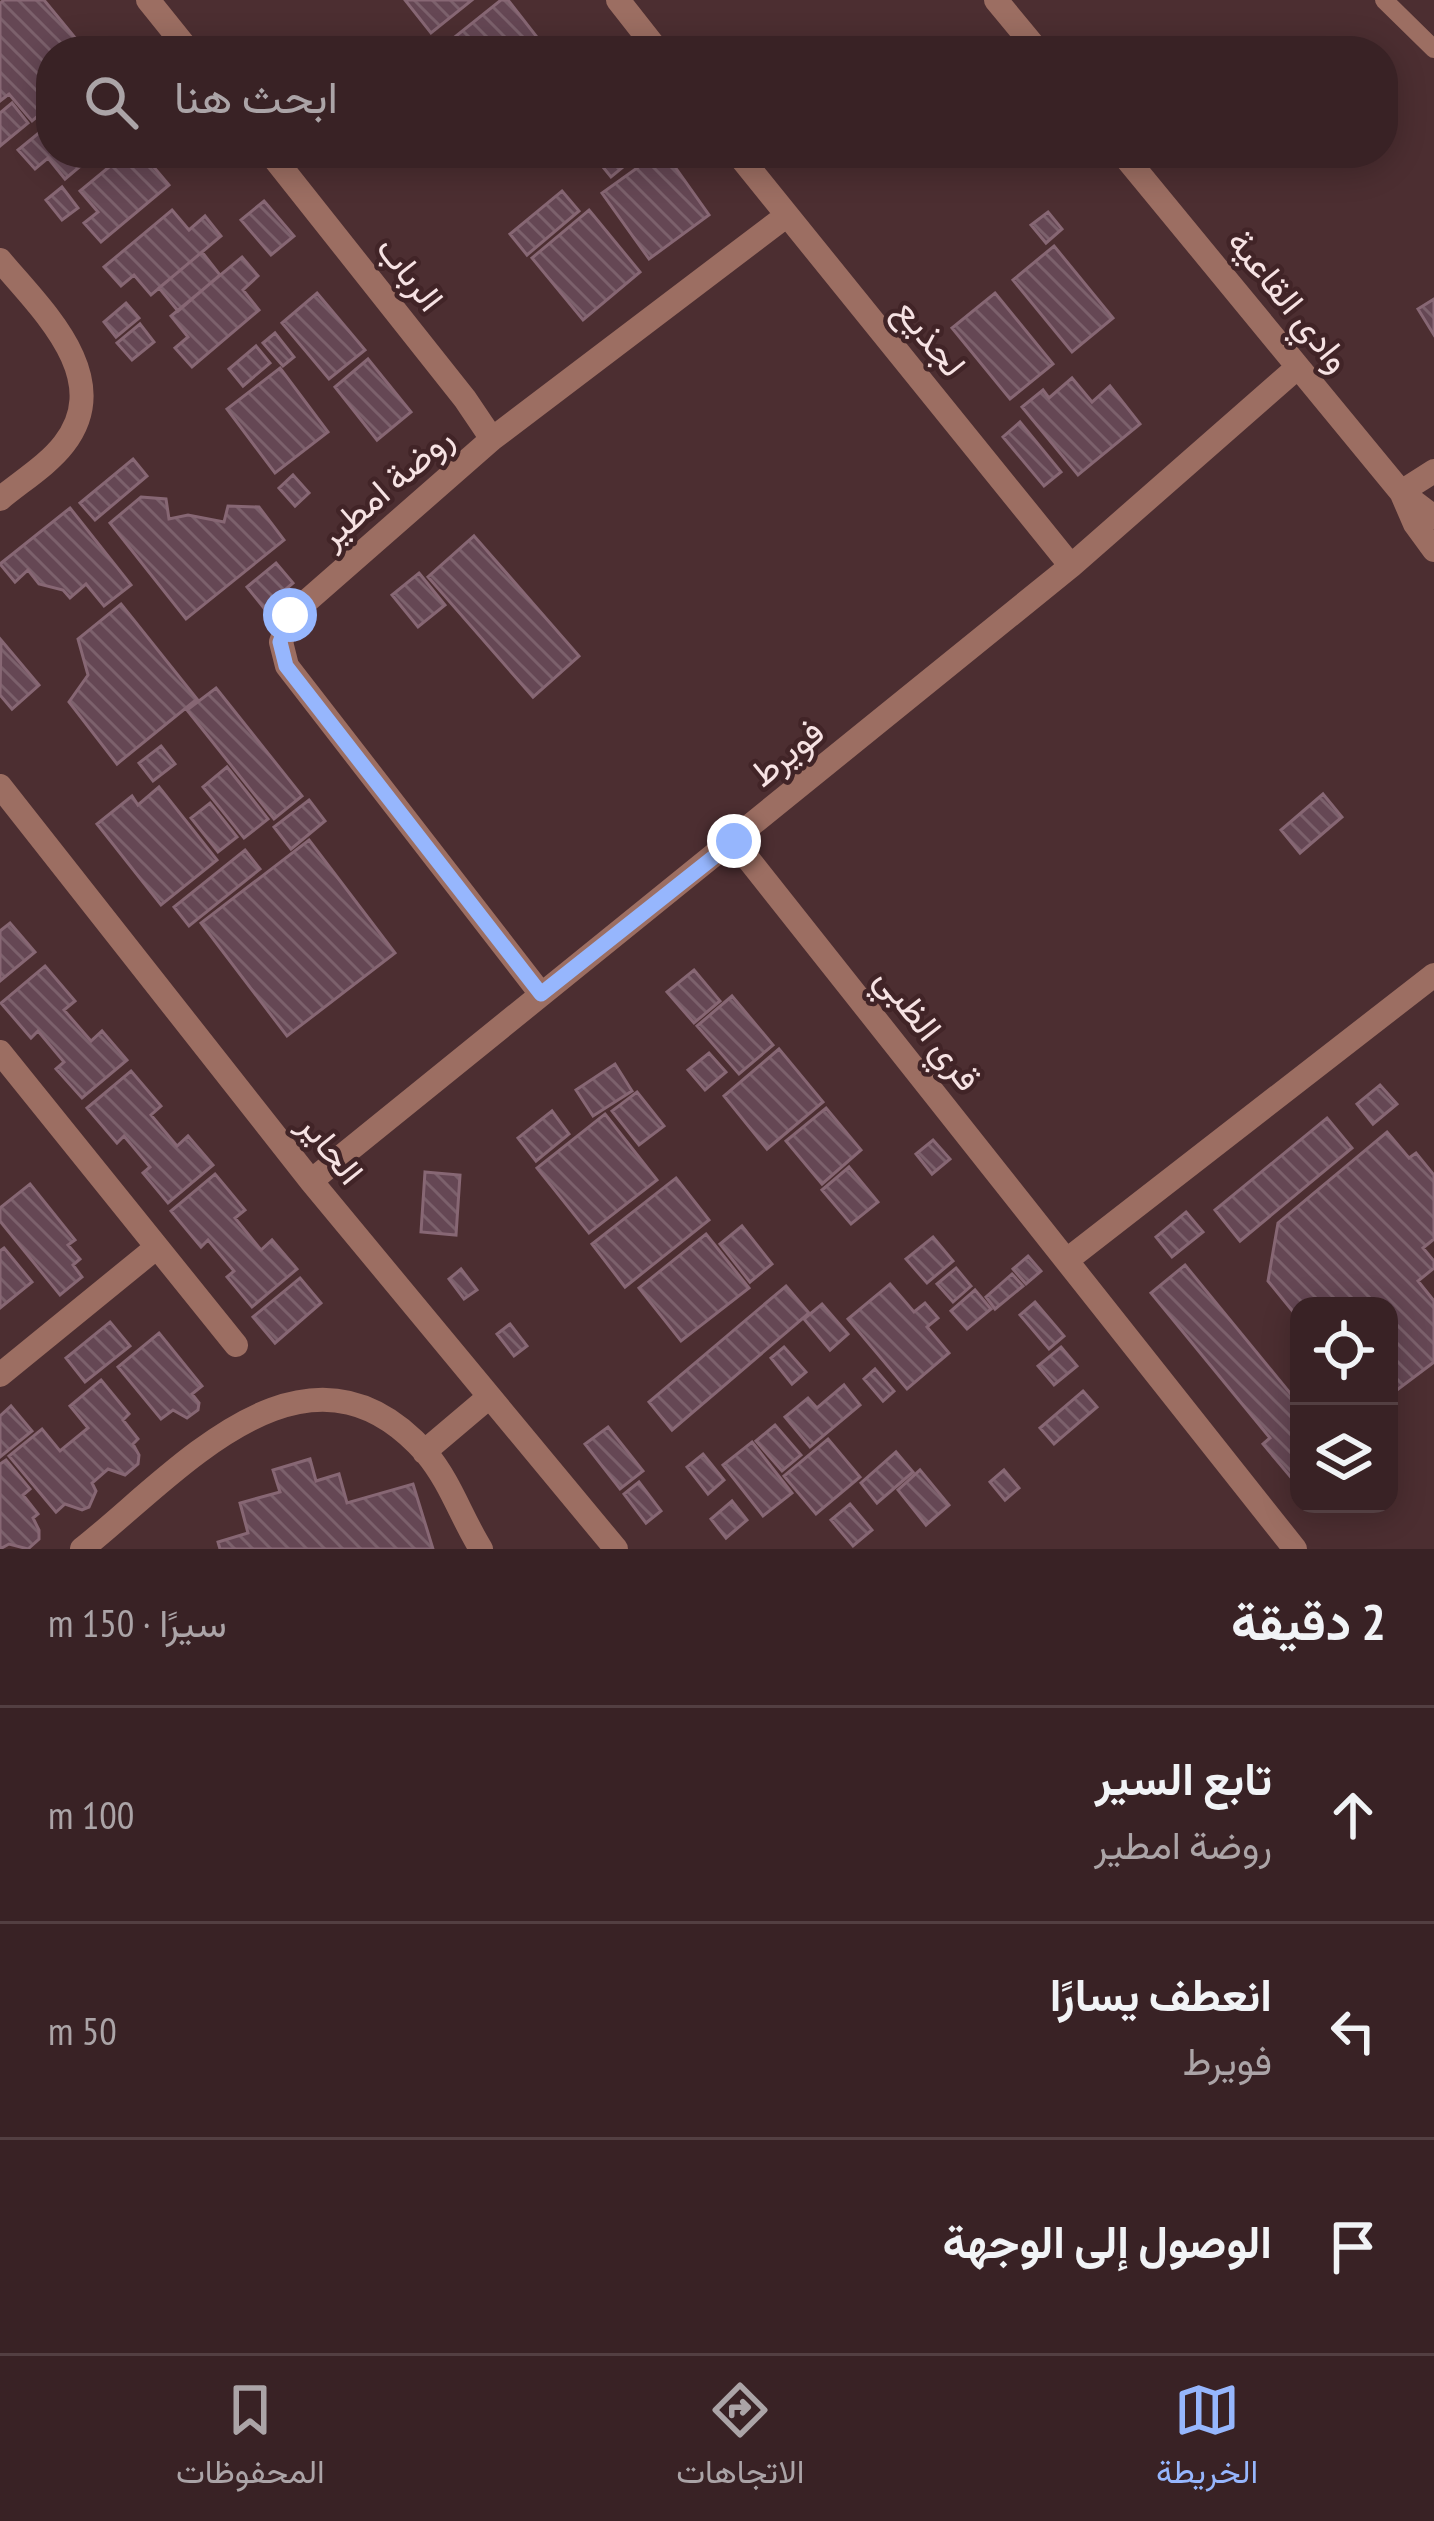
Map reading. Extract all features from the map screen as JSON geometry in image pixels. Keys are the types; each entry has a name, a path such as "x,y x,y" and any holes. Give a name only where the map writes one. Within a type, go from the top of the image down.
{"street":[{"path":"148,0 177,36"},
{"path":"618,0 646,36"},
{"path":"996,0 1026,36"},
{"name":"الرباب","path":"282,168 492,439"},
{"name":"لجذيع","path":"749,168 1071,566"},
{"name":"وادي القاعية","path":"1134,168 1401,492 1434,517"},
{"name":"روضة امطير","path":"541,994 286,666 280,642 290,615 492,439 787,216"},
{"path":"0,260 70,347 80,374 80,398 64,444 0,499"},
{"name":"فويرط","path":"310,1180 1071,566 1298,367"},
{"path":"1401,492 1434,471"},
{"name":"وادي القاعية","path":"1401,492 1415,524 1434,550"},
{"name":"الحاير","path":"0,786 310,1180 616,1549"},
{"name":"قري الظبي","path":"734,841 1295,1549"},
{"path":"1066,1260 1434,975"},
{"path":"0,1052 236,1345"},
{"path":"0,1375 157,1247"},
{"path":"424,1452 490,1397"},
{"path":"95,1545 244,1419 282,1404 324,1401 360,1409 393,1425 424,1452 452,1490 481,1549"}],"lane":[{"path":"1384,0 1434,49"}],"building":[{"path":"44,0 74,36 36,36 36,118 32,121 9,94 0,101 0,3"},
{"path":"405,0 472,0 431,33"},
{"path":"501,0 508,0 536,36 456,36"},
{"path":"12,103 28,123 0,146 0,113"},
{"path":"36,135 36,168 35,169 18,150"},
{"path":"56,168 78,168 65,179"},
{"path":"108,168 155,168 169,185 101,242 84,223 98,212 80,191"},
{"path":"637,168 676,168 709,215 649,259 602,193"},
{"path":"62,187 78,208 62,220 46,200"},
{"path":"562,191 579,211 527,255 510,234"},
{"path":"264,201 294,236 271,255 241,220"},
{"path":"172,210 189,230 205,216 221,236 151,295 134,275 121,286 104,267"},
{"path":"589,210 640,272 583,320 532,258"},
{"path":"1048,212 1062,229 1046,243 1031,225"},
{"path":"1054,246 1113,318 1072,352 1013,280"},
{"path":"202,252 220,275 178,311 159,288"},
{"path":"242,257 258,276 243,290 259,310 192,367 175,348 188,337 171,316"},
{"path":"317,293 365,350 329,379 282,323"},
{"path":"995,293 1053,364 1010,399 952,328"},
{"path":"1434,299 1434,335 1418,309"},
{"path":"126,303 139,318 116,337 104,322"},
{"path":"140,324 154,342 132,360 117,343"},
{"path":"275,333 294,357 283,366 263,343"},
{"path":"256,346 270,363 243,386 229,369"},
{"path":"368,359 411,412 377,440 335,387"},
{"path":"280,368 328,432 275,473 227,409"},
{"path":"1072,378 1092,402 1110,386 1140,424 1078,475 1022,407 1043,390 1049,398"},
{"path":"1020,422 1061,472 1044,486 1003,437"},
{"path":"133,459 147,476 95,520 80,503"},
{"path":"293,475 309,493 295,506 279,488"},
{"path":"141,497 166,499 169,519 188,515 224,522 228,506 259,507 284,540 186,619 110,523"},
{"path":"70,508 131,585 104,606 86,584 70,598 63,590 39,584 28,570 15,582 0,564"},
{"path":"474,536 579,656 533,697 428,577"},
{"path":"276,563 293,583 264,608 247,587"},
{"path":"419,573 445,605 418,627 392,595"},
{"path":"121,604 197,699 117,764 69,702 88,675 78,639"},
{"path":"1,640 39,685 12,709 0,695"},
{"path":"216,688 302,796 274,819 187,710"},
{"path":"161,746 175,764 153,781 139,763"},
{"path":"227,767 268,819 244,838 203,787"},
{"path":"159,787 217,860 161,905 97,824 132,796 138,805"},
{"path":"1323,794 1342,817 1300,853 1281,830"},
{"path":"309,800 325,821 291,849 274,827"},
{"path":"210,803 237,837 218,852 191,818"},
{"path":"309,840 395,953 287,1036 201,923"},
{"path":"245,850 260,869 189,926 174,907"},
{"path":"10,923 35,952 0,981 0,931"},
{"path":"45,966 75,1001 64,1010 91,1041 102,1031 127,1060 82,1098 56,1069 64,1062 38,1031 31,1038 1,1003"},
{"path":"694,970 720,1001 694,1023 667,992"},
{"path":"732,996 773,1045 739,1074 697,1026"},
{"path":"779,1049 823,1102 767,1149 724,1096"},
{"path":"709,1053 726,1072 705,1090 688,1070"},
{"path":"615,1064 632,1091 593,1116 576,1090"},
{"path":"131,1071 161,1106 151,1115 177,1146 188,1136 213,1165 168,1203 143,1173 150,1167 124,1136 117,1143 87,1108"},
{"path":"1380,1085 1397,1104 1373,1124 1357,1104"},
{"path":"637,1092 664,1126 639,1145 612,1111"},
{"path":"826,1108 861,1150 822,1184 786,1141"},
{"path":"552,1111 569,1134 536,1161 518,1138"},
{"path":"605,1114 657,1180 589,1233 537,1168"},
{"path":"1327,1118 1352,1148 1240,1241 1215,1210"},
{"path":"1387,1132 1409,1158 1416,1153 1434,1175 1434,1239 1423,1248 1434,1268 1418,1281 1434,1301 1434,1362 1398,1389 1398,1297 1290,1297 1290,1308 1268,1281 1278,1223"},
{"path":"933,1140 950,1159 932,1174 916,1154"},
{"path":"849,1167 878,1202 851,1224 822,1190"},
{"path":"425,1172 460,1175 456,1235 421,1232"},
{"path":"215,1174 245,1210 235,1218 261,1250 272,1240 297,1269 252,1307 227,1277 234,1271 208,1240 201,1247 171,1211"},
{"path":"676,1178 709,1220 625,1287 592,1244"},
{"path":"30,1184 75,1240 68,1245 80,1259 73,1265 82,1277 60,1295 0,1221 0,1208"},
{"path":"1186,1212 1203,1232 1172,1257 1156,1237"},
{"path":"742,1226 772,1264 750,1282 720,1244"},
{"path":"706,1234 749,1288 681,1341 639,1288"},
{"path":"933,1237 953,1261 927,1283 906,1259"},
{"path":"4,1248 32,1282 0,1308 0,1251"},
{"path":"1028,1256 1041,1271 1026,1284 1013,1269"},
{"path":"1185,1265 1290,1393 1290,1476 1263,1444 1270,1438 1151,1293"},
{"path":"956,1268 971,1286 953,1302 937,1284"},
{"path":"461,1269 477,1290 464,1299 449,1279"},
{"path":"1012,1274 1023,1286 995,1309 986,1297"},
{"path":"300,1278 321,1303 275,1343 253,1317"},
{"path":"890,1284 914,1312 925,1303 938,1318 927,1327 949,1353 907,1389 848,1319"},
{"path":"786,1286 809,1313 672,1430 649,1402"},
{"path":"975,1290 991,1309 967,1329 951,1311"},
{"path":"1035,1302 1064,1336 1049,1349 1020,1315"},
{"path":"822,1304 848,1334 830,1350 804,1319"},
{"path":"110,1322 130,1346 85,1382 66,1358"},
{"path":"510,1324 527,1346 514,1356 497,1334"},
{"path":"159,1333 202,1386 192,1394 198,1410 187,1418 173,1410 161,1419 118,1367"},
{"path":"784,1347 806,1372 792,1384 771,1358"},
{"path":"1061,1347 1077,1366 1054,1385 1038,1366"},
{"path":"875,1369 894,1391 883,1401 864,1379"},
{"path":"101,1380 129,1414 123,1420 138,1439 133,1444 138,1464 125,1475 108,1469 92,1483 96,1491 89,1507 82,1510 65,1504 56,1512 9,1456 42,1429 60,1451 88,1428 70,1406"},
{"path":"844,1385 860,1405 810,1447 785,1417 808,1398 817,1408"},
{"path":"1083,1391 1097,1407 1054,1444 1040,1428"},
{"path":"11,1406 32,1431 0,1457 0,1416"},
{"path":"775,1425 801,1455 782,1471 756,1441"},
{"path":"608,1427 643,1471 620,1489 585,1444"},
{"path":"828,1439 860,1477 816,1514 784,1476"},
{"path":"752,1442 792,1493 763,1516 723,1465"},
{"path":"896,1452 913,1472 877,1503 861,1483"},
{"path":"703,1454 724,1480 708,1494 687,1467"},
{"path":"310,1459 316,1481 339,1474 347,1503 413,1484 433,1549 220,1549 218,1542 248,1533 240,1503 280,1492 273,1470"},
{"path":"6,1460 30,1489 23,1495 38,1514 33,1518 39,1539 28,1549 9,1544 0,1549 0,1464"},
{"path":"920,1470 949,1505 926,1525 898,1490"},
{"path":"1004,1470 1019,1488 1005,1500 990,1482"},
{"path":"639,1482 661,1511 646,1523 624,1494"},
{"path":"732,1501 747,1520 726,1538 711,1519"},
{"path":"850,1504 872,1530 853,1546 831,1520"}],"route":[{"path":"290,615 280,642 286,666 541,994 734,841"}]}
